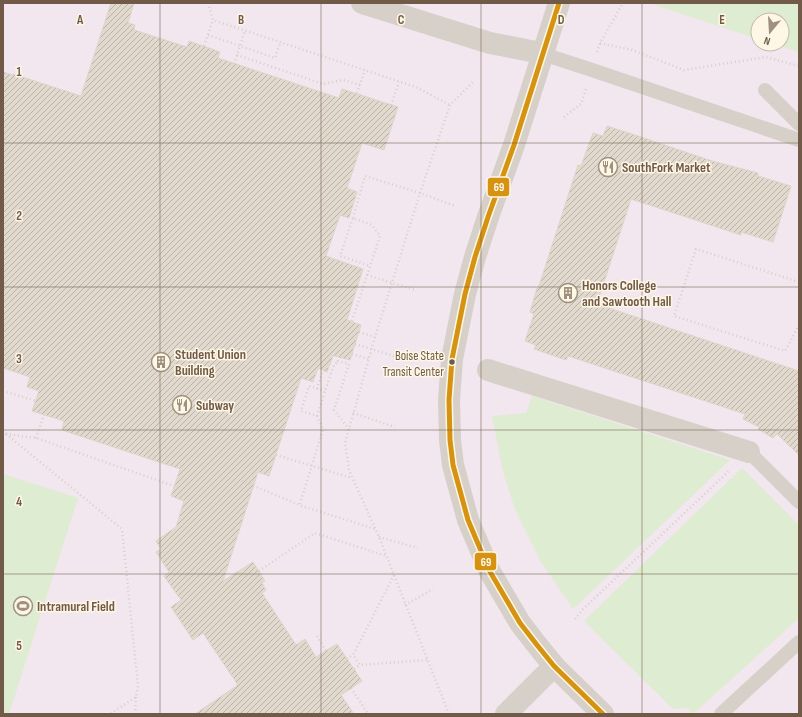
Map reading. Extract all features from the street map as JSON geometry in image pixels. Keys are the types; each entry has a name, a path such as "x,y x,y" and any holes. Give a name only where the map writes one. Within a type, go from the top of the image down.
{"street":[{"path":"362,3 490,43 543,54"},
{"path":"559,3 514,145 475,257 465,294 452,359 449,400 450,440 453,465 468,520 489,570 520,623 554,666 602,714"},
{"path":"488,370 749,452"},
{"path":"506,714 554,666"}],"lane":[{"path":"543,54 799,140"},
{"path":"765,90 799,124"},
{"path":"749,452 799,502"},
{"path":"721,714 799,642"}],"path":[{"path":"204,46 213,20 208,3"},
{"path":"623,3 600,43 632,50 684,70 766,56 799,66"},
{"path":"213,20 416,87 450,105"},
{"path":"234,64 245,31"},
{"path":"208,35 275,58 280,43"},
{"path":"237,55 323,84 343,80 360,85"},
{"path":"357,94 365,70"},
{"path":"449,714 379,537 349,470 345,443 375,337 450,105 474,81"},
{"path":"391,104 399,82"},
{"path":"370,266 340,256 365,176 455,206"},
{"path":"352,321 380,236 372,225 353,218"},
{"path":"799,282 696,249 674,316 785,351 799,324"},
{"path":"367,275 415,290"},
{"path":"359,332 375,337"},
{"path":"355,344 397,357"},
{"path":"352,354 369,359"},
{"path":"300,504 323,429 317,416 333,367 340,357"},
{"path":"338,361 349,364 334,410 349,429"},
{"path":"330,364 334,365"},
{"path":"317,389 323,370"},
{"path":"317,416 301,411 309,386 325,391"},
{"path":"3,391 36,401"},
{"path":"354,413 395,427"},
{"path":"36,438 44,415"},
{"path":"4,433 36,438 174,486"},
{"path":"4,433 122,529 138,686 135,714"},
{"path":"575,619 749,452"},
{"path":"276,455 353,478"},
{"path":"242,481 326,514 375,529"},
{"path":"259,572 315,533 386,556"},
{"path":"379,537 418,548"},
{"path":"326,671 353,655 394,575"},
{"path":"405,604 433,589"},
{"path":"317,636 326,651"},
{"path":"353,655 360,665"},
{"path":"354,669 360,665 427,660"},
{"path":"351,688 368,714"},
{"path":"110,714 136,697"}],"shaded area":[{"path":"3,3 799,3 799,714 3,714"}],"green space":[{"path":"649,3 799,3 799,52 790,49 790,12 750,12 750,36"},
{"path":"532,396 730,460 573,609 541,562 516,512 503,472 492,416 526,413"},
{"path":"742,468 799,525 799,618 693,714 691,714 688,708 673,709 584,621"},
{"name":"Intramural Field","path":"3,474 78,498 9,714 3,714"}],"building":[{"name":"Student Union Building","path":"111,3 134,3 128,23 135,25 134,30 187,47 189,41 220,52 218,58 339,98 342,89 398,107 384,150 362,143 347,188 357,192 349,218 340,215 326,256 363,269 347,320 361,325 350,360 333,356 327,372 318,368 313,382 301,378 269,476 258,472 223,581 253,562 265,581 262,583 266,590 262,593 296,645 305,639 316,657 337,644 362,681 341,695 354,714 195,714 238,685 203,633 193,640 171,607 181,600 164,576 169,572 156,552 161,549 156,541 176,527 184,501 171,496 180,469 62,430 64,421 32,411 39,391 27,387 30,377 3,368 3,72 81,96"},
{"name":"Honors College and Sawtooth Hall","path":"607,126 712,161 758,173 758,176 791,186 773,242 741,232 741,235 631,199 597,304 799,371 799,455 777,434 773,438 758,429 759,427 743,419 745,414 568,356 566,360 534,349 536,345 525,341 534,314 530,312 537,288 538,289 578,165 581,166 593,133 603,136"}],"transit line":[{"name":"69","path":"559,3 514,145 475,257 465,294 452,359 449,400 450,440 453,465 468,520 489,570 520,623 537,645 554,666 603,714"}],"place":[{"name":"SouthFork Market","path":"608,167"},
{"name":"Honors College and Sawtooth Hall","path":"568,293"},
{"name":"Student Union Building","path":"161,362"},
{"name":"Boise State Transit Center","path":"452,362"},
{"name":"Subway","path":"182,405"},
{"name":"Intramural Field","path":"23,606"}]}
